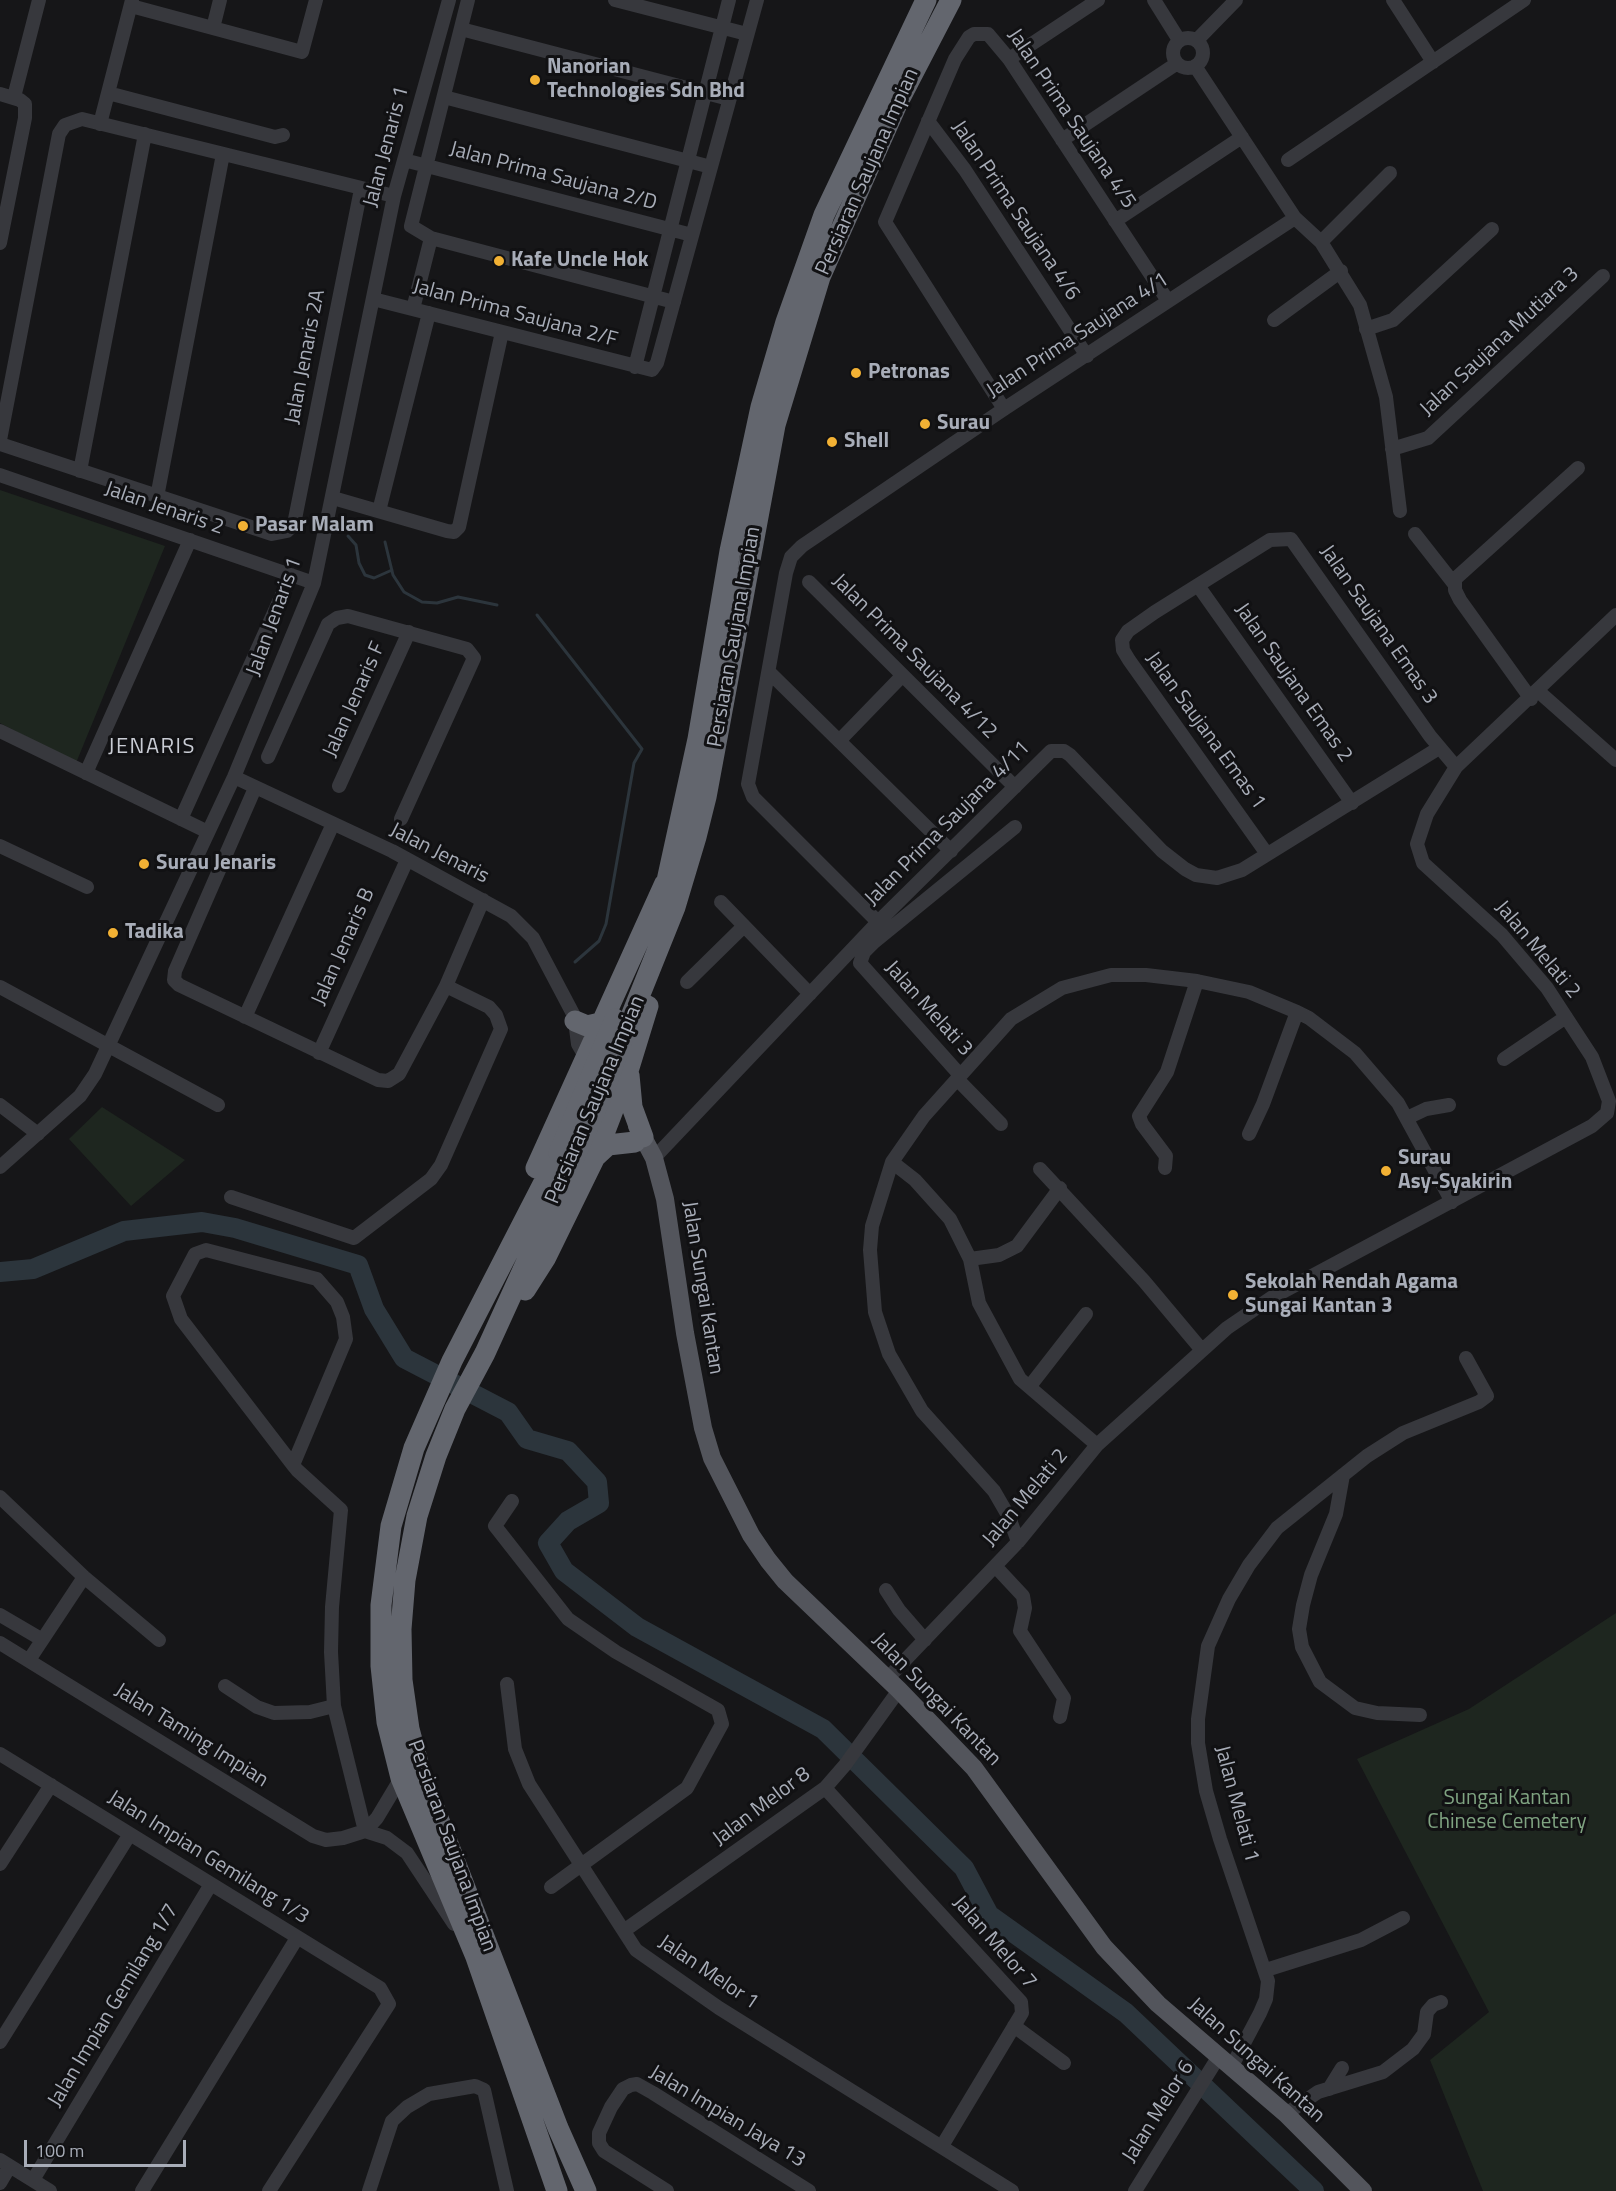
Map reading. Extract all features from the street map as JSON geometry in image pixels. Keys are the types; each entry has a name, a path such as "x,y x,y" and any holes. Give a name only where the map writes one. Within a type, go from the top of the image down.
{"highway":[{"name":"Persiaran Saujana Impian","path":"586,2191 568,2154 421,1774 408,1729 402,1680 401,1629 405,1580 417,1516 455,1408 480,1361 566,1157 614,1022 658,917 670,873 698,739 730,551 760,407 786,322 824,215 926,0"},
{"name":"Persiaran Saujana Impian","path":"614,1022 675,907 706,797 775,425 820,277 897,104 951,0"},
{"path":"480,1361 546,1257 595,1157 628,1071 671,931 675,907"},
{"path":"575,1021 587,1026 614,1022"},
{"path":"448,1360 589,1051 614,1022"},
{"path":"595,1157 608,1145 639,1140 628,1071"},
{"name":"Persiaran Saujana Impian","path":"555,2188 476,1957 401,1778 387,1722 381,1666 381,1605 391,1526 414,1449 448,1360 566,1157"},
{"path":"568,2154 575,2191"}],"main road":[{"name":"Jalan Sungai Kantan","path":"589,1051 660,1181"},
{"name":"Jalan Sungai Kantan","path":"639,1140 654,1158 670,1223 685,1333 703,1428 723,1483 751,1535 785,1581 893,1684 974,1768 1104,1947 1158,2004 1286,2114 1364,2191"}],"street":[{"path":"0,243 25,118 13,98 39,0"},
{"path":"213,28 220,0"},
{"path":"100,124 132,3 302,52 316,0"},
{"name":"Jalan Jenaris 1","path":"109,1048 234,777 314,583 394,196 449,0"},
{"path":"468,0 411,226 414,230 431,238 674,302"},
{"path":"615,0 747,34"},
{"path":"729,0 720,27 653,296 641,369 652,370 657,363 757,0"},
{"path":"1009,59 1098,0"},
{"path":"1154,0 1179,40"},
{"path":"1197,40 1226,13 1236,0"},
{"path":"1393,0 1433,62"},
{"path":"1288,160 1524,0"},
{"path":"461,29 729,99"},
{"name":"Jalan Prima Saujana 4/5","path":"1004,409 887,230 887,215 960,49 969,37 974,34 988,34 1009,59 1168,301"},
{"path":"1190,37 1197,40 1203,54 1195,66 1186,68 1176,64 1172,52 1179,40 1190,37"},
{"path":"1062,140 1176,64"},
{"path":"1195,66 1295,218 1321,242 1360,305 1386,398 1400,511"},
{"path":"108,93 275,137 283,135"},
{"path":"444,97 711,167"},
{"path":"223,154 157,497 0,442 59,134 65,124 82,119 394,196"},
{"name":"Jalan Prima Saujana 4/6","path":"928,121 965,170 1087,356"},
{"path":"80,471 145,134"},
{"path":"1115,221 1242,137"},
{"name":"Jalan Prima Saujana 2/D","path":"404,160 692,236"},
{"path":"1321,242 1390,173"},
{"name":"Jalan Jenaris 2A","path":"157,497 272,534 287,531 294,524 361,189"},
{"name":"Jalan Prima Saujana 4/1","path":"878,922 753,797 748,784 786,573 796,552 1004,409 1295,218"},
{"path":"1366,329 1398,316 1492,230"},
{"path":"413,309 431,238"},
{"path":"1274,320 1341,272"},
{"name":"Jalan Saujana Mutiara 3","path":"1392,449 1428,438 1602,276"},
{"name":"Jalan Prima Saujana 2/F","path":"373,299 641,369"},
{"path":"379,511 429,313"},
{"path":"333,498 454,532 459,527 502,332"},
{"path":"1578,468 1552,495 1506,531 1466,568 1455,579 1455,585 1460,600 1535,695 1616,760"},
{"name":"Jalan Jenaris 2","path":"0,475 314,583"},
{"path":"1415,534 1455,585"},
{"name":"Jalan Saujana Emas 3","path":"1199,587 1270,540 1291,539 1439,748"},
{"path":"86,773 190,540"},
{"path":"181,819 291,575"},
{"name":"Jalan Prima Saujana 4/12","path":"809,582 1015,787"},
{"name":"Jalan Saujana Emas 1","path":"1199,587 1128,631 1122,640 1123,650 1267,854"},
{"name":"Jalan Saujana Emas 2","path":"1199,587 1352,803"},
{"name":"Jalan Melati 2","path":"893,1684 925,1640 1018,1542 1097,1445 1201,1349 1248,1312 1593,1126 1612,1118 1609,1101 1592,1057 1547,988 1502,935 1423,863 1417,844 1420,830 1437,796 1456,767 1535,695 1616,615"},
{"path":"268,757 328,624 337,618 348,616 467,649 474,658 401,819"},
{"name":"Jalan Jenaris F","path":"339,786 408,632"},
{"path":"769,672 951,851"},
{"path":"839,741 902,676"},
{"path":"268,696 291,705"},
{"path":"0,731 208,832"},
{"path":"1439,748 1456,767"},
{"name":"Jalan Prima Saujana 4/11","path":"654,1158 878,922 1051,751 1064,751 1162,851 1185,869 1196,875 1217,879 1242,870 1439,748"},
{"name":"Jalan Jenaris","path":"234,777 407,860 511,916 533,938 589,1051"},
{"path":"255,788 175,971 174,980 179,985 319,1053 378,1080 388,1081 399,1074 446,986 483,900"},
{"path":"245,1017 332,826"},
{"name":"Jalan Melati 3","path":"959,1077 860,963 864,952 874,942 1014,827"},
{"path":"0,846 87,887"},
{"name":"Jalan Jenaris B","path":"319,1053 407,860"},
{"path":"721,902 810,994"},
{"path":"687,982 744,926"},
{"name":"Jalan Melati 3","path":"1018,1542 1009,1517 994,1491 928,1419 889,1354 875,1312 870,1250 872,1226 892,1162 924,1116 1011,1019 1062,988 1111,975 1146,975 1197,981 1249,992 1309,1018 1354,1053 1391,1095 1407,1118 1452,1202"},
{"path":"1165,1167 1166,1156 1139,1116 1167,1072 1197,981"},
{"path":"231,1197 354,1238 431,1179 441,1165 501,1029 496,1015 489,1007 446,986"},
{"path":"0,987 218,1105"},
{"path":"1249,1134 1263,1104 1297,1012"},
{"path":"1504,1059 1566,1017"},
{"path":"0,1167 80,1096 109,1048"},
{"path":"959,1077 1001,1124"},
{"path":"0,1105 38,1134"},
{"path":"1407,1118 1426,1109 1449,1105"},
{"path":"892,1162 915,1180 950,1219 970,1259 979,1303 1020,1379 1097,1445"},
{"path":"1040,1169 1060,1188 1201,1349"},
{"path":"970,1259 999,1255 1017,1246 1060,1188"},
{"path":"293,1465 346,1339 343,1317 337,1302 317,1279 206,1250 195,1254 173,1296 181,1319 293,1465 338,1506 342,1514 332,1607 331,1652 334,1706 365,1831"},
{"path":"1030,1386 1086,1314"},
{"name":"Jalan Melati 1","path":"1226,2061 1266,1999 1266,1971 1220,1839 1206,1791 1198,1743 1200,1690 1208,1646 1228,1599 1249,1565 1276,1528 1307,1500 1403,1433 1479,1402 1487,1396 1484,1386 1466,1359"},
{"path":"1343,1475 1336,1514 1311,1575 1303,1605 1299,1629 1302,1647 1320,1682 1355,1708 1377,1713 1420,1714"},
{"path":"0,1497 84,1577 159,1640"},
{"path":"512,1501 495,1526 568,1619 616,1652 718,1710 722,1724 687,1788 551,1887"},
{"path":"995,1566 1024,1599 1020,1631 1064,1698 1060,1717"},
{"path":"29,1660 84,1577"},
{"path":"886,1590 899,1610 925,1640"},
{"path":"0,1615 41,1639"},
{"name":"Jalan Taming Impian","path":"0,1643 313,1836 326,1840 343,1838 365,1831"},
{"name":"Jalan Melor 1","path":"507,1684 515,1749 530,1784 625,1930 632,1945 640,1954 719,2008 1012,2191"},
{"name":"Jalan Melor 8","path":"625,1930 825,1788 845,1765 861,1741 893,1684"},
{"path":"225,1686 257,1707 274,1713 310,1712 334,1706"},
{"name":"Jalan Impian Gemilang 1/3","path":"0,1754 380,1988 389,2004 269,2191"},
{"path":"365,1831 377,1818 401,1778"},
{"path":"0,1864 51,1785"},
{"name":"Jalan Melor 7","path":"825,1788 1022,2002 1022,2013 942,2146"},
{"path":"365,1831 387,1838 407,1853 476,1957"},
{"path":"0,2042 130,1834"},
{"name":"Jalan Impian Gemilang 1/7","path":"33,2180 211,1884"},
{"path":"1266,1971 1360,1940 1403,1918"},
{"path":"142,2191 297,1938"},
{"path":"1286,2114 1318,2092 1383,2072 1413,2049 1425,2034 1427,2012 1441,2002"},
{"path":"1014,2026 1065,2063"},
{"name":"Jalan Melor 6","path":"1134,2191 1205,2079 1226,2061"},
{"path":"1329,2088 1342,2068"},
{"name":"Jalan Impian Jaya 13","path":"667,2191 604,2151 599,2143 598,2133 623,2089 637,2084 809,2191"},
{"path":"369,2191 393,2121 407,2107 429,2094 475,2086 484,2090 507,2191"},
{"path":"0,2183 5,2163 51,2191"}],"green space":[{"path":"0,490 165,546 76,763 0,723"},
{"path":"102,1107 185,1160 131,1206 69,1139"},
{"name":"Sungai Kantan Chinese Cemetery","path":"1616,1613 1616,2191 1483,2191 1430,2060 1489,2012 1357,1759 1469,1709"}],"waterway":[{"path":"348,536 356,545 359,563 365,575 374,578 392,570"},
{"path":"385,542 393,575 404,592 422,602 437,603 458,597 497,605"},
{"path":"537,615 642,749 634,763 606,924 599,941 575,962"},
{"path":"0,1272 33,1269 124,1231 202,1222 235,1228 358,1265 374,1309 404,1358 508,1412 527,1439 568,1451 597,1482 599,1503 568,1521 548,1543 564,1571 637,1627 823,1729 964,1868 989,1915 1126,2013 1314,2191"}],"place":[{"name":"Nanorian Technologies Sdn Bhd","path":"535,80"},
{"name":"Kafe Uncle Hok","path":"499,261"},
{"name":"Petronas","path":"856,373"},
{"name":"Surau","path":"925,424"},
{"name":"Shell","path":"832,442"},
{"name":"Pasar Malam","path":"243,526"},
{"name":"Surau Jenaris","path":"144,864"},
{"name":"Tadika","path":"113,933"},
{"name":"Surau Asy-Syakirin","path":"1386,1171"},
{"name":"Sekolah Rendah Agama Sungai Kantan 3","path":"1233,1295"}],"district":[{"name":"JENARIS","path":"152,748"}]}
